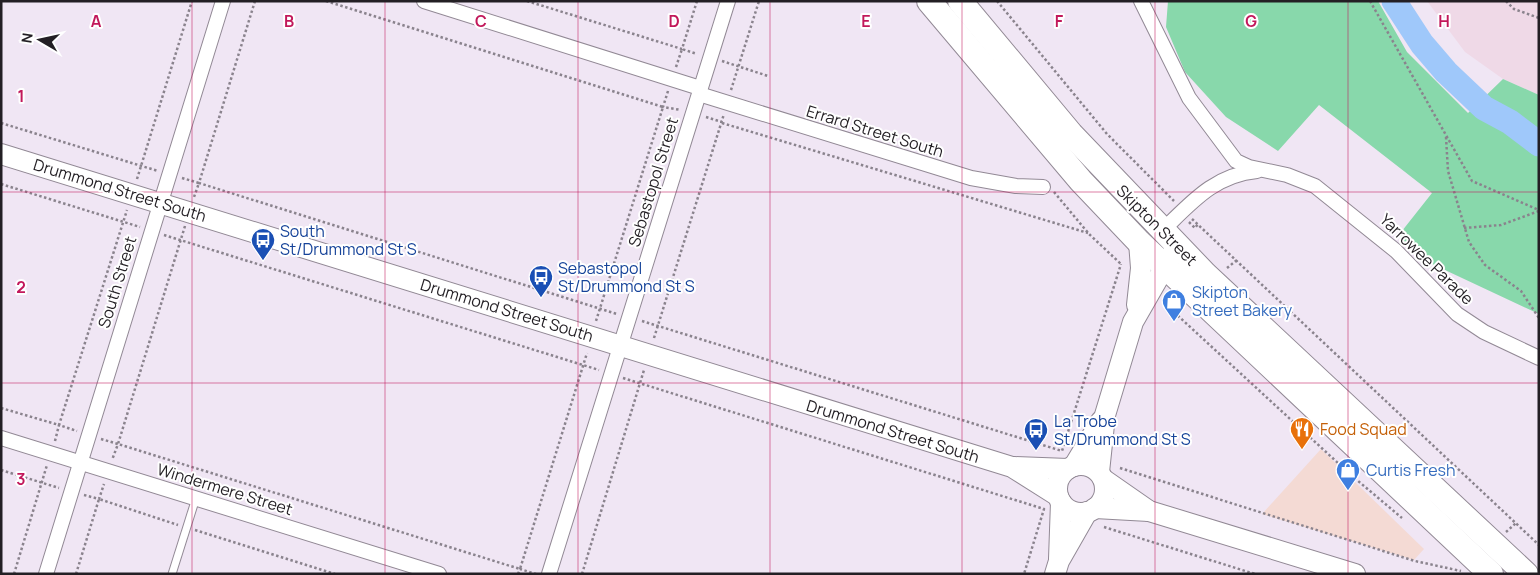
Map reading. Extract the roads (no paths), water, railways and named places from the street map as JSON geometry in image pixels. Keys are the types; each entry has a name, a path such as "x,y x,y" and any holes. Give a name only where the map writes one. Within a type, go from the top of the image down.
{"highway":[{"name":"Skipton Street","path":"929,1 1081,181 1139,242 1491,574"},
{"name":"Skipton Street","path":"960,1 1071,134 1170,239 1522,573"}],"main road":[{"name":"Drummond Street South","path":"1,154 1012,468 1060,499"},
{"path":"1145,285 1164,266 1170,239"},
{"path":"1057,567 1060,499 1058,481 1071,467 1105,415 1145,285 1139,242"},
{"path":"1057,567 1091,510 1104,495 1107,473 1105,415"},
{"path":"1071,467 1088,465 1107,473 1149,511"},
{"name":"Drummond Street South","path":"1012,468 1071,467"},
{"path":"1060,499 1073,511 1149,511 1355,574"}],"street":[{"name":"South Street","path":"46,574 222,1"},
{"name":"Errard Street South","path":"424,1 699,91 728,103 971,178 1016,186 1048,189"},
{"name":"Sebastopol Street","path":"550,574 728,1"},
{"name":"Yarrowee Parade","path":"1141,1 1189,98 1236,161 1249,167 1298,178 1315,186 1396,251 1457,314 1484,332 1539,358"},
{"name":"Yarrowee Parade","path":"1212,186 1224,163 1224,149 1220,140"},
{"name":"Yarrowee Parade","path":"1170,239 1183,211 1212,186 1238,174 1268,171"},
{"name":"Windermere Street","path":"1,438 429,572"}],"lane":[{"path":"172,574 196,498"}],"waterway":[{"path":"1394,1 1422,44 1446,72 1484,108 1510,122 1539,144"}],"place":[{"name":"South St/Drummond St S","path":"263,261"},
{"name":"Sebastopol St/Drummond St S","path":"541,298"},
{"name":"Skipton Street Bakery","path":"1174,322"},
{"name":"Food Squad","path":"1302,450"},
{"name":"La Trobe St/Drummond St S","path":"1036,451"},
{"name":"Curtis Fresh","path":"1348,491"}]}
